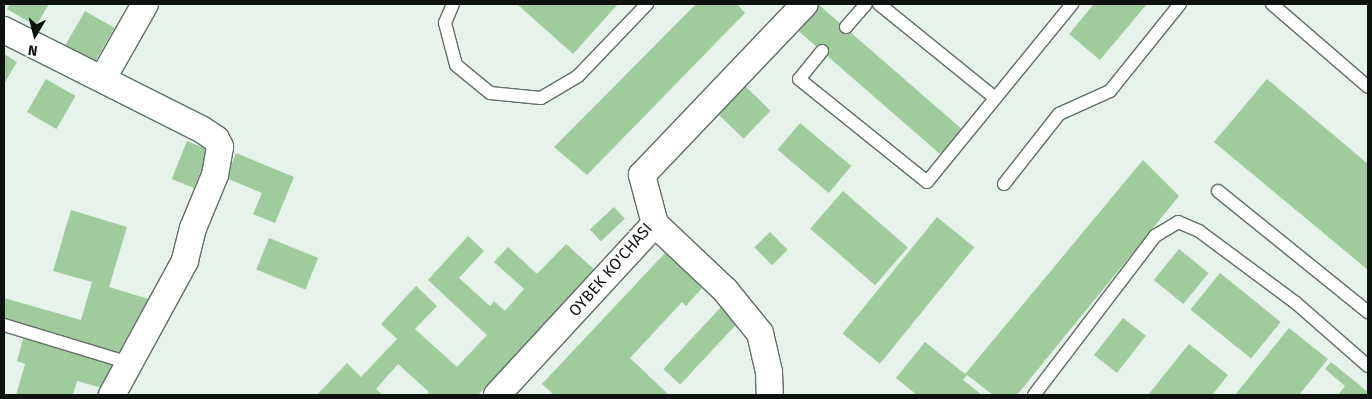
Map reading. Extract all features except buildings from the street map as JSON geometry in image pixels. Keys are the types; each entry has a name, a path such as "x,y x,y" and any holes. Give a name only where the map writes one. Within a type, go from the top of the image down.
{"street":[{"path":"103,78 145,4"},
{"name":"OYBEK KO'CHASI","path":"497,395 655,224 642,175 805,4"},
{"path":"4,30 29,45 103,78 201,129 216,139 220,146 214,174 193,228 185,262 112,395"},
{"path":"655,224 725,290 760,333 769,372 770,395"}],"lane":[{"path":"453,4 445,23 456,65 490,93 541,98 578,76 646,4"},
{"path":"846,27 866,4"},
{"path":"879,4 995,98"},
{"path":"822,51 799,79 927,182 1072,4"},
{"path":"1004,184 1059,114 1110,91 1180,4"},
{"path":"1272,4 1368,87"},
{"path":"1218,192 1368,312"},
{"path":"1034,395 1155,236 1178,222 1199,232 1296,303 1368,366"},
{"path":"4,325 129,363"}]}
